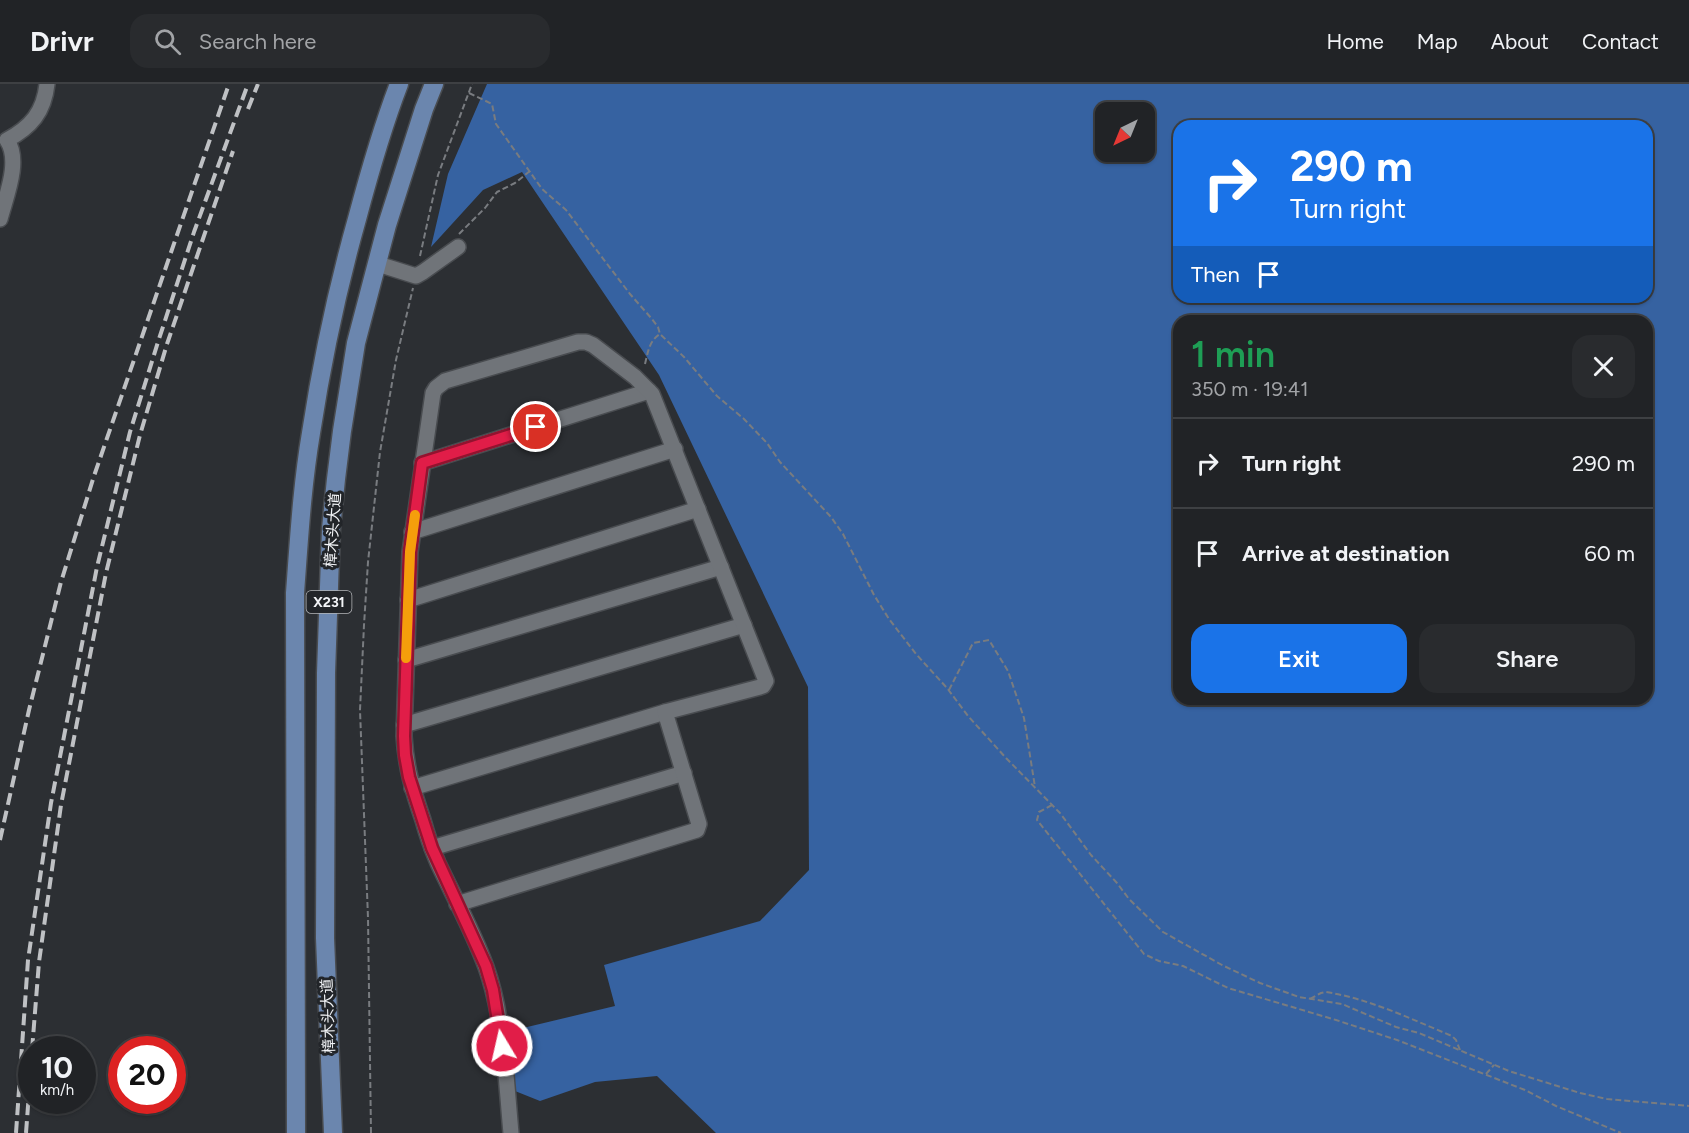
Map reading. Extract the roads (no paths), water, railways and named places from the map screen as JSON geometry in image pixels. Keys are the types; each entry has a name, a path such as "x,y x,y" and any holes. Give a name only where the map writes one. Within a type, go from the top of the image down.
{"main road":[{"name":"樟木头大道","path":"296,1132 295,593 301,515 310,435 328,336 347,253 367,181 399,84"},
{"name":"樟木头大道","path":"333,1133 325,938 326,673 332,529 342,431 356,343 387,225 434,84"}],"lane":[{"path":"0,219 14,161 12,151 3,141 27,127 36,117 46,97 47,84"},
{"path":"378,264 416,276 452,251"},
{"path":"412,788 765,684 765,678 657,404 649,391 635,377 593,345 578,342 445,381 436,388 433,393 412,532 406,660 405,755 412,788 432,848 478,948 493,990 502,1046 511,1133"},
{"path":"635,377 645,364"},
{"path":"422,463 649,391"},
{"path":"412,532 675,449"},
{"path":"408,600 698,509"},
{"path":"406,660 721,567"},
{"path":"405,725 744,626"},
{"path":"457,904 697,830 699,824 665,712"},
{"path":"432,848 684,773"}],"railway":[{"path":"0,840 61,582 94,476 229,84"},
{"path":"16,1133 28,960 51,803 97,567 130,432 158,342 194,232 248,84"},
{"path":"248,109 258,84"},
{"path":"33,1036 39,962 61,805 106,573 140,435 167,344 233,151"},
{"path":"26,1133 27,1114"}]}
